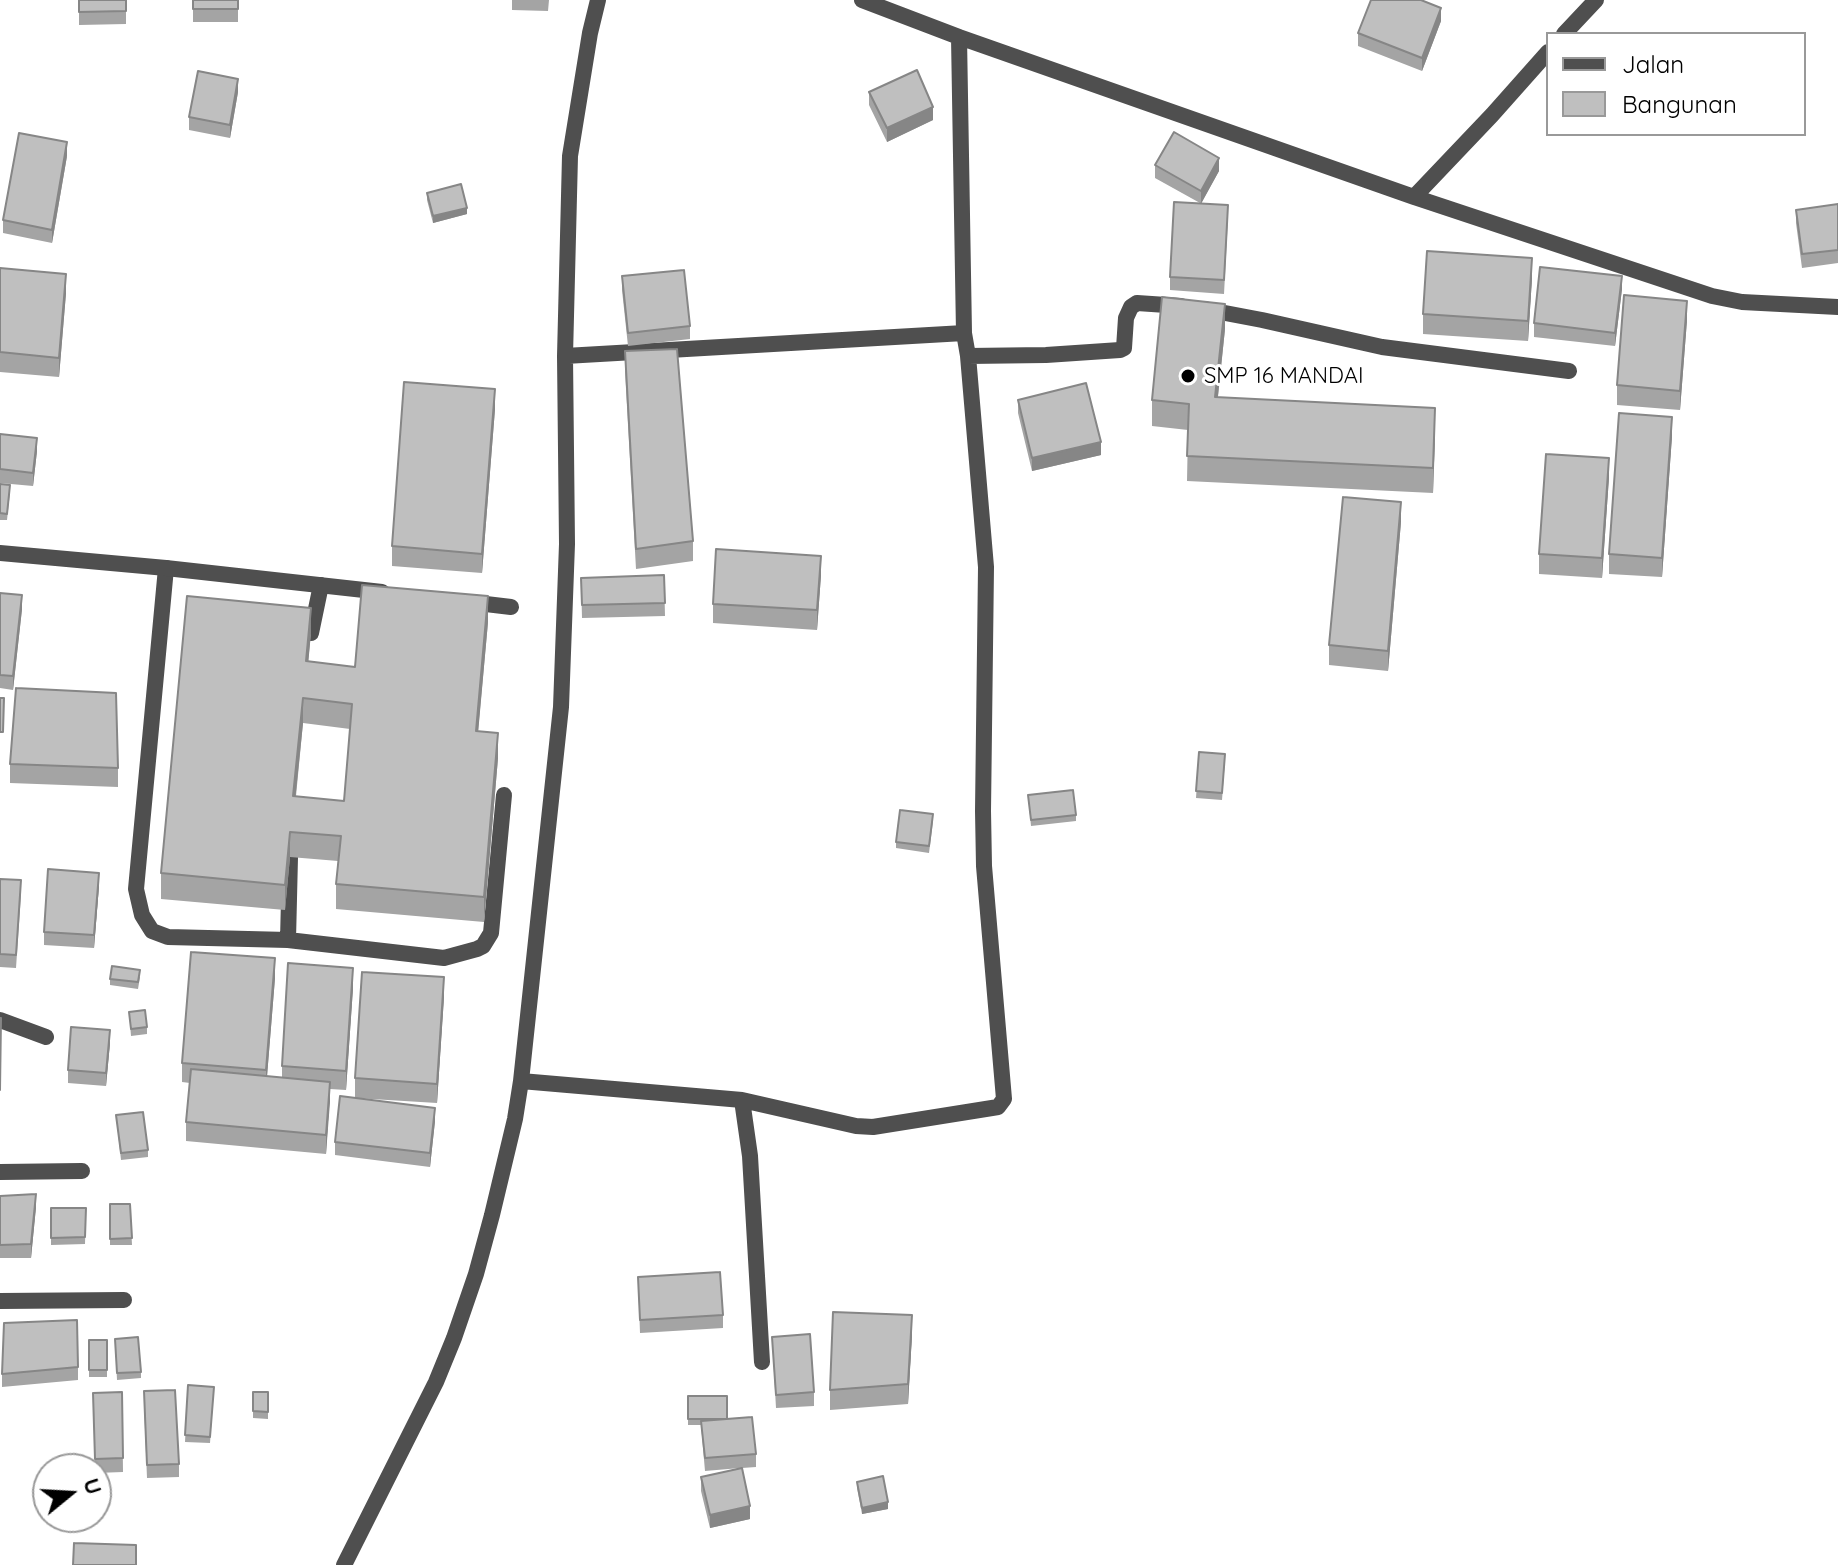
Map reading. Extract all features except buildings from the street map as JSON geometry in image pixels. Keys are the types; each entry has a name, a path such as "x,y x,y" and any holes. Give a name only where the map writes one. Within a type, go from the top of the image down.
{"street":[{"path":"344,1565 436,1382 454,1338 476,1274 515,1119 561,707 567,544 565,356 570,156 598,0"},
{"path":"862,0 1414,197 1712,296 1742,302 1838,307"},
{"path":"1566,32 1596,0"},
{"path":"521,1081 742,1100 856,1126 873,1127 998,1107 1004,1099 984,866 986,567 964,333 959,37"},
{"path":"1414,197 1546,54"},
{"path":"968,356 1058,355 1122,350 1126,318 1131,307 1137,303 1160,303 1262,320 1382,347 1569,371"},
{"path":"565,356 964,333"},
{"path":"0,553 400,594"},
{"path":"166,568 136,889 142,915 152,931 168,937 288,940 444,958 483,946 491,933 504,795"},
{"path":"311,633 321,585"},
{"path":"448,600 511,607"},
{"path":"288,940 290,857"},
{"path":"0,1020 46,1037"},
{"path":"742,1100 750,1156 762,1362"},
{"path":"0,1172 82,1171"},
{"path":"0,1301 124,1300"}],"place":[{"name":"SMP 16 MANDAI","path":"1188,376"}]}
